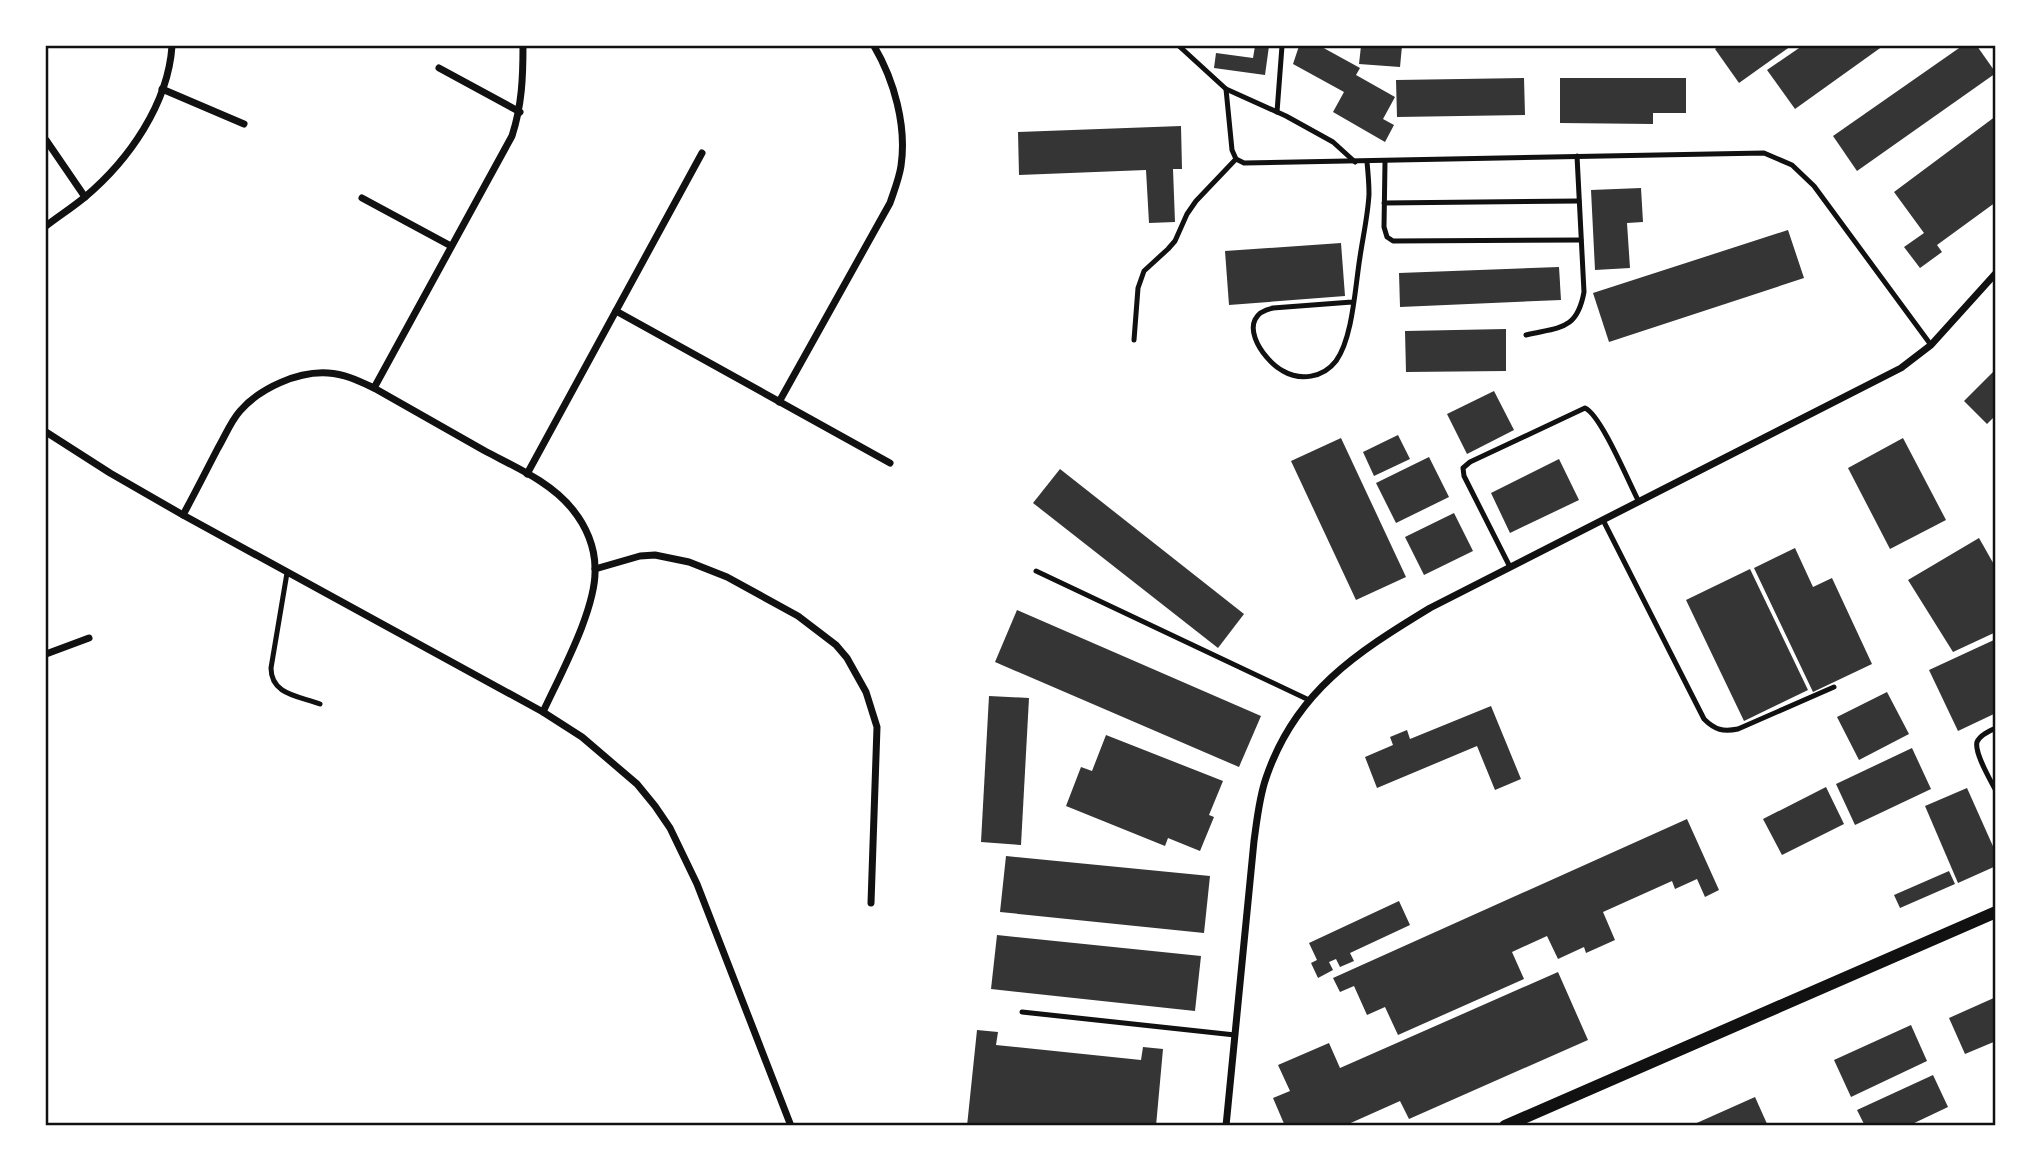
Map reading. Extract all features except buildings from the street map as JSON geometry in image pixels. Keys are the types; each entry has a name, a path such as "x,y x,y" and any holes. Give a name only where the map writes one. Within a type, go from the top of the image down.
{"street":[{"path":"46,226 85,197 124,158 151,116 171,59 172,46"},
{"path":"374,388 512,136 520,112 523,46"},
{"path":"779,402 890,203 897,184 902,146 899,120 889,78 874,46"},
{"path":"439,68 520,112"},
{"path":"162,89 244,124"},
{"path":"46,140 85,197"},
{"path":"527,474 702,152"},
{"path":"362,198 451,246"},
{"path":"1226,1125 1254,841 1265,780 1284,735 1309,700 1351,659 1430,608 1901,368 1931,345 1996,273"},
{"path":"616,311 890,463"},
{"path":"183,515 226,433 240,411 255,398 273,387 313,373 330,373 352,378 374,388 527,474 559,495 584,525 596,569 593,592 586,617 543,712"},
{"path":"46,432 183,515 543,712 582,737 637,784 670,828 696,884 791,1125"},
{"path":"596,569 640,556 655,555 689,562 727,577 798,616 836,645 847,658 866,692 877,727 871,903"},
{"path":"46,654 89,638"},
{"path":"1505,1125 1996,912"}],"lane":[{"path":"1179,46 1226,89 1333,142 1355,162"},
{"path":"1277,112 1282,46"},
{"path":"1226,89 1231,145 1236,159 1244,163 1764,153 1793,165 1814,186 1931,345"},
{"path":"1526,335 1558,328 1576,318 1581,308 1584,292 1577,156"},
{"path":"1134,340 1138,288 1144,271 1175,241 1196,201 1236,159"},
{"path":"1352,302 1263,310 1253,326 1255,339 1265,357 1281,370 1299,377 1322,372 1335,362 1344,345 1352,302 1369,193 1367,162"},
{"path":"1385,162 1385,232 1390,240 1397,243 1581,240"},
{"path":"1384,203 1579,201"},
{"path":"1510,567 1464,476 1463,468 1470,462 1585,408 1590,410 1599,423 1639,502"},
{"path":"1603,520 1704,719 1715,728 1726,731 1738,729 1834,687"},
{"path":"1036,571 1309,700"},
{"path":"287,573 271,668 272,679 280,690 320,704"},
{"path":"1996,728 1981,737 1977,747 1996,792"},
{"path":"1022,1012 1235,1035"}]}
